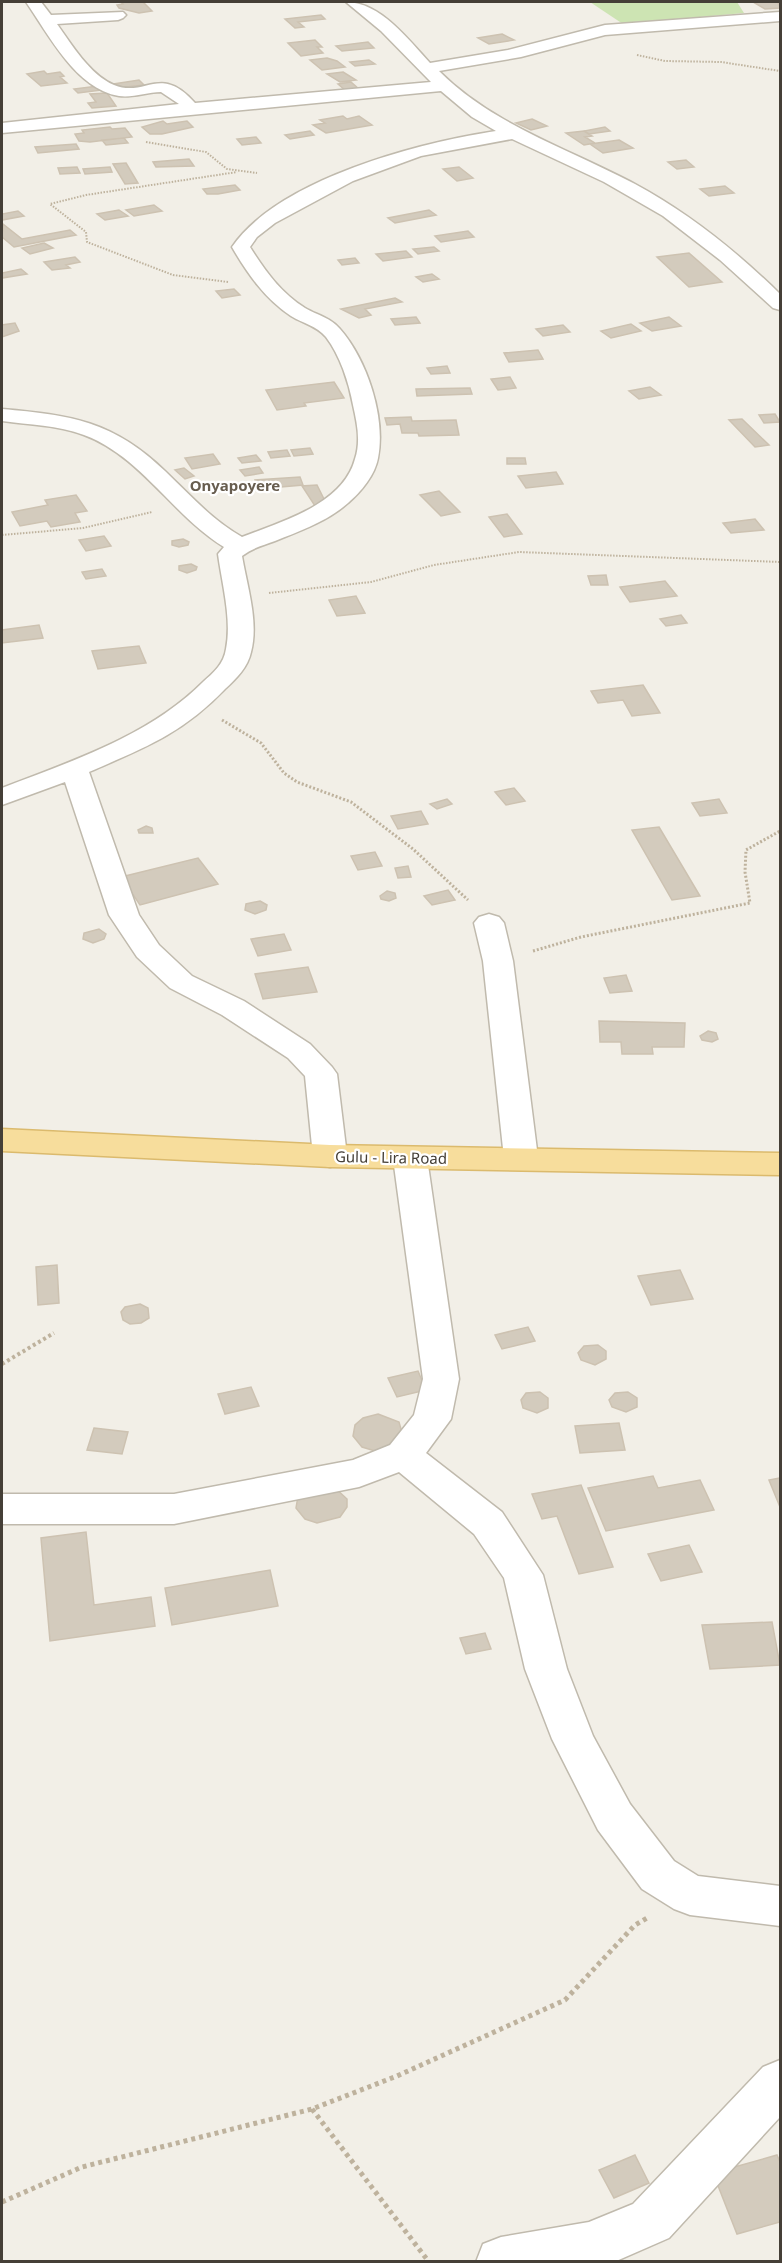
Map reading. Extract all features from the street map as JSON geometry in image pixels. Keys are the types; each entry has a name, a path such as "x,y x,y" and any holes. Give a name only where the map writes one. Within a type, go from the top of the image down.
{"main road":[{"name":"Gulu - Lira Road","path":"2,1140 330,1156 780,1164"}],"street":[{"path":"34,2 88,74 99,83 114,90 171,89 181,93 191,108"},
{"path":"353,2 384,24 477,113 632,189 666,210 748,273 780,304"},
{"path":"48,20 117,15"},
{"path":"429,68 492,59 559,43 580,34 641,26 780,16"},
{"path":"2,128 124,114 447,86"},
{"path":"2,797 74,769 155,733 194,706 234,664 239,651 241,628 230,554 240,546 300,523 327,508 358,480 368,461 371,440 369,420 359,381 334,334 291,307 257,274 241,247 244,238 264,220 284,209 384,162 451,143 514,133"},
{"path":"748,273 770,269"},
{"path":"2,415 89,429 106,436 190,506 213,530 240,546"},
{"path":"74,769 124,915 148,951 181,982 252,1020 299,1051 321,1074 330,1156"},
{"path":"489,923 498,961 520,1158"},
{"path":"2,1509 174,1509 359,1473 403,1455 432,1419 441,1379 410,1158"},
{"path":"403,1455 488,1523 524,1575 546,1669 573,1739 609,1807 658,1875 690,1895 780,1906"},
{"path":"501,2262 589,2247 651,2221 780,2083"}],"path":[{"path":"580,34 648,59 721,62 780,71"},
{"path":"124,114 136,135 149,144 206,152 227,169 237,172"},
{"path":"257,173 237,172 86,195 50,204 86,232 87,242 138,264 208,282 235,282 257,274"},
{"path":"2,536 83,528 139,514 190,506"},
{"path":"237,595 316,590 371,582 434,565 519,552 780,562"},
{"path":"194,706 261,743 284,772 297,782 351,802 456,886 489,923"},
{"path":"498,961 581,937 750,903 745,872 746,850 780,831"},
{"path":"2,1364 54,1333"},
{"path":"2,2202 82,2168 312,2109 397,2076 566,2000 635,1925 690,1895"},
{"path":"312,2109 429,2262"}],"green space":[{"path":"590,2 737,2 744,13 623,24"}],"building":[{"path":"121,2 143,2 152,11 139,13 119,8 117,5 123,4"},
{"path":"753,2 778,2 780,8 765,9"},
{"path":"321,15 325,19 298,22 304,27 295,28 285,19"},
{"path":"502,34 514,40 489,44 478,38"},
{"path":"315,40 322,47 317,47 323,53 301,56 288,43"},
{"path":"368,42 374,48 342,51 336,46"},
{"path":"327,58 345,67 322,70 310,60"},
{"path":"369,60 375,64 355,66 350,62"},
{"path":"44,71 47,74 60,72 64,76 60,77 67,83 41,86 27,74"},
{"path":"343,72 356,80 340,82 327,74"},
{"path":"139,80 144,85 117,88 113,84"},
{"path":"351,82 360,90 346,91 338,84"},
{"path":"98,86 102,90 78,93 74,89"},
{"path":"107,93 116,106 92,108 88,103 96,102 90,94"},
{"path":"343,116 347,119 359,116 372,125 326,133 313,125 325,123 320,120"},
{"path":"532,119 547,126 531,130 516,123"},
{"path":"163,121 167,124 187,121 193,127 162,134 150,134 142,127"},
{"path":"110,127 112,129 125,128 132,137 90,142 79,141 75,134 84,133 82,130"},
{"path":"605,127 610,131 589,134 584,131"},
{"path":"310,131 314,135 290,139 285,135"},
{"path":"584,131 592,136 585,137 595,143 584,145 566,133"},
{"path":"256,137 261,143 242,145 237,139"},
{"path":"124,138 128,143 106,145 102,140"},
{"path":"619,140 633,148 603,153 590,144"},
{"path":"76,144 79,149 38,153 35,147"},
{"path":"189,159 194,166 156,167 153,162"},
{"path":"686,160 694,167 677,169 668,162"},
{"path":"126,163 138,183 125,184 113,164"},
{"path":"77,167 80,173 60,174 58,168"},
{"path":"110,167 112,172 85,174 83,169"},
{"path":"459,167 473,178 457,181 443,169"},
{"path":"235,185 240,190 207,194 203,189"},
{"path":"725,186 734,193 709,196 700,189"},
{"path":"154,205 162,211 134,216 126,210"},
{"path":"119,210 128,216 105,220 97,214"},
{"path":"429,210 436,215 395,223 388,218"},
{"path":"18,211 24,216 2,220 2,214"},
{"path":"3,224 22,239 70,230 76,235 14,247 2,237"},
{"path":"468,231 474,237 441,242 435,236"},
{"path":"44,243 53,248 30,254 22,248"},
{"path":"434,247 439,251 418,254 413,249"},
{"path":"406,251 412,257 383,261 376,254"},
{"path":"689,253 722,282 689,287 657,257"},
{"path":"75,257 80,262 66,265 70,268 52,270 44,262"},
{"path":"355,258 359,263 342,265 338,260"},
{"path":"21,269 27,274 2,278 2,273"},
{"path":"432,274 439,279 423,282 416,277"},
{"path":"234,289 240,295 222,298 216,291"},
{"path":"395,298 402,302 365,309 371,315 359,318 341,309"},
{"path":"416,317 420,323 395,325 391,319"},
{"path":"669,317 681,326 652,331 640,323"},
{"path":"15,323 19,331 2,337 2,325"},
{"path":"631,324 641,331 611,338 601,331"},
{"path":"563,325 570,332 543,336 536,329"},
{"path":"538,350 543,359 509,362 504,353"},
{"path":"447,366 450,373 431,374 427,368"},
{"path":"510,377 516,388 498,390 491,379"},
{"path":"334,382 344,398 304,403 306,406 277,410 266,390"},
{"path":"650,387 661,395 639,399 629,391"},
{"path":"470,388 472,394 417,396 416,389"},
{"path":"775,414 780,422 764,423 759,415"},
{"path":"411,417 412,421 456,420 459,435 419,436 418,433 402,433 400,424 387,425 385,418"},
{"path":"742,419 769,445 755,447 729,420"},
{"path":"310,448 313,454 294,456 291,450"},
{"path":"287,450 290,456 271,458 268,452"},
{"path":"213,454 220,464 192,469 185,458"},
{"path":"256,455 261,461 242,463 238,458"},
{"path":"507,458 525,458 526,464 507,464"},
{"path":"259,467 263,473 245,476 240,470"},
{"path":"184,468 194,476 185,479 175,470"},
{"path":"556,472 563,484 526,488 518,476"},
{"path":"300,477 303,485 258,489 255,480"},
{"path":"317,485 326,503 315,506 302,486"},
{"path":"439,491 460,512 441,516 420,495"},
{"path":"76,495 87,511 75,513 80,522 51,527 47,521 20,526 12,512 48,505 45,500"},
{"path":"507,514 522,534 504,537 489,517"},
{"path":"755,519 764,530 731,533 723,523"},
{"path":"104,536 111,546 86,551 79,540"},
{"path":"183,539 189,542 188,545 179,547 172,545 172,541"},
{"path":"191,564 197,567 196,570 187,573 179,570 179,566"},
{"path":"102,569 106,576 86,579 82,572"},
{"path":"606,575 608,585 591,585 588,576"},
{"path":"665,581 677,596 630,602 620,587"},
{"path":"356,596 365,613 337,616 329,600"},
{"path":"681,615 687,623 666,626 660,619"},
{"path":"39,625 43,638 2,643 2,630"},
{"path":"139,646 146,663 98,669 92,651"},
{"path":"643,685 660,713 632,716 623,700 598,703 591,691"},
{"path":"514,788 525,801 506,805 495,792"},
{"path":"447,799 452,804 437,809 430,804"},
{"path":"719,799 727,813 700,816 692,803"},
{"path":"421,811 428,824 398,829 391,816"},
{"path":"146,826 152,828 153,833 139,833 138,830"},
{"path":"659,827 700,896 672,900 632,830"},
{"path":"375,852 382,866 358,870 351,856"},
{"path":"198,858 218,884 140,905 121,877"},
{"path":"408,866 411,877 398,878 395,868"},
{"path":"448,890 455,900 432,905 424,896"},
{"path":"387,891 395,893 396,898 389,901 381,899 380,896"},
{"path":"260,901 267,905 266,910 255,914 245,910 246,904"},
{"path":"99,929 106,934 104,939 93,943 83,939 84,933"},
{"path":"284,934 291,950 258,956 251,939"},
{"path":"308,967 317,992 263,999 255,974"},
{"path":"626,975 632,991 610,993 604,978"},
{"path":"599,1021 685,1023 684,1047 652,1047 653,1054 622,1054 621,1042 600,1042"},
{"path":"708,1031 716,1033 718,1039 712,1042 702,1040 700,1036"},
{"path":"57,1265 59,1303 38,1305 36,1267"},
{"path":"680,1270 693,1299 651,1305 638,1276"},
{"path":"140,1304 148,1308 149,1318 141,1323 130,1324 123,1320 121,1312 125,1307"},
{"path":"528,1327 535,1341 502,1349 495,1335"},
{"path":"598,1345 606,1351 606,1359 595,1365 581,1360 578,1353 584,1346"},
{"path":"418,1371 426,1390 397,1397 388,1378"},
{"path":"251,1387 259,1406 225,1414 218,1394"},
{"path":"540,1392 548,1398 548,1408 537,1413 523,1408 521,1400 526,1393"},
{"path":"628,1392 637,1398 637,1407 626,1412 612,1407 609,1400 615,1393"},
{"path":"378,1414 399,1422 403,1436 397,1445 375,1451 362,1447 353,1436 355,1425 363,1418"},
{"path":"619,1423 625,1450 580,1453 575,1426"},
{"path":"94,1428 128,1432 122,1454 87,1450"},
{"path":"653,1476 658,1488 700,1480 714,1510 606,1531 588,1488"},
{"path":"780,1478 780,1507 769,1480"},
{"path":"581,1485 613,1567 579,1574 557,1516 542,1519 532,1494"},
{"path":"333,1486 347,1499 347,1507 340,1517 317,1523 305,1519 296,1508 298,1496"},
{"path":"86,1532 94,1605 151,1597 155,1626 50,1641 41,1538"},
{"path":"689,1545 702,1572 661,1581 648,1554"},
{"path":"270,1570 278,1606 172,1625 165,1588"},
{"path":"772,1622 780,1665 710,1669 702,1625"},
{"path":"485,1633 491,1649 466,1654 460,1638"},
{"path":"635,2155 649,2183 614,2198 599,2170"},
{"path":"777,2155 780,2162 780,2222 737,2234 713,2173"}],"district":[{"name":"Onyapoyere","path":"235,485"}]}
